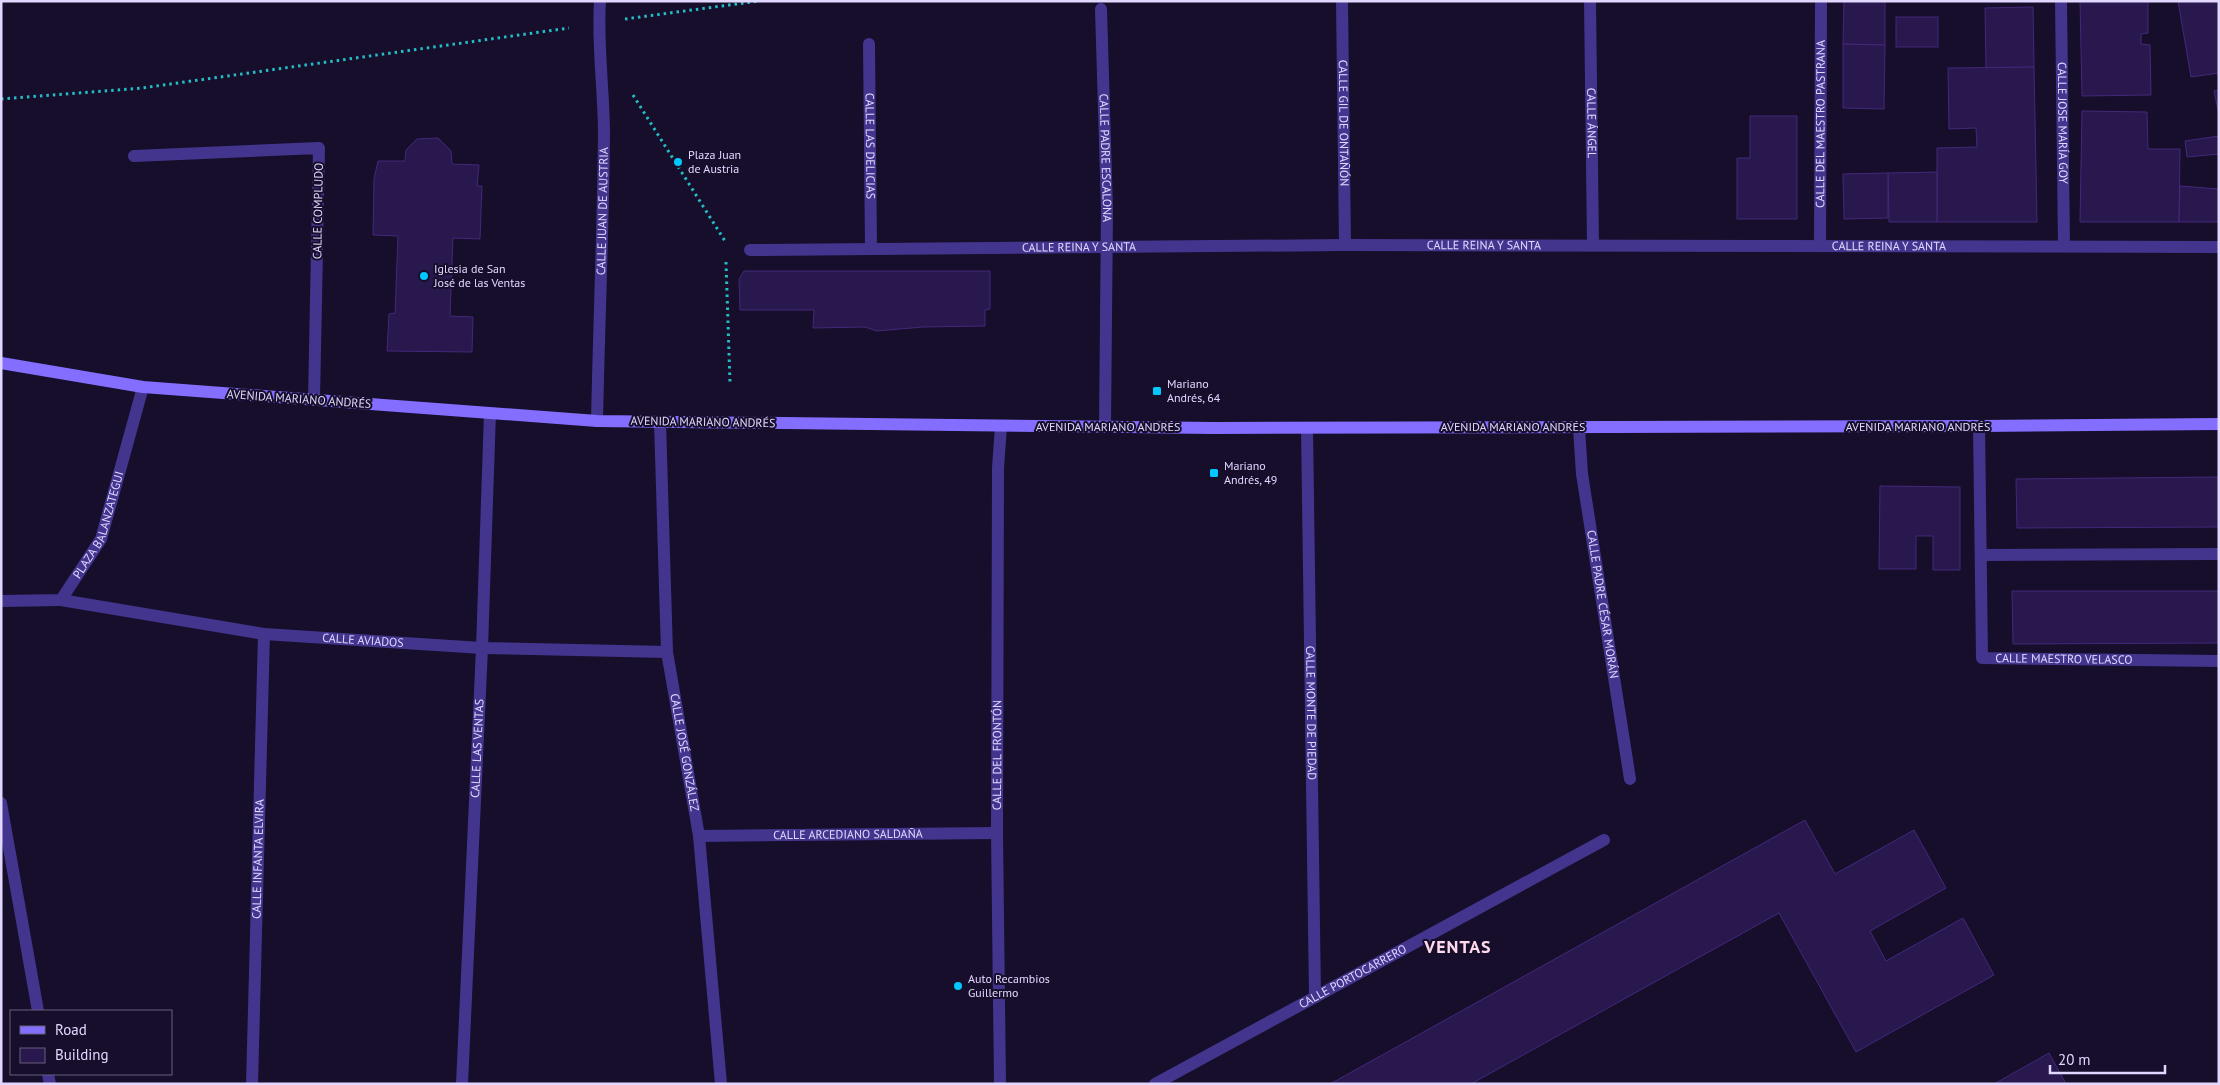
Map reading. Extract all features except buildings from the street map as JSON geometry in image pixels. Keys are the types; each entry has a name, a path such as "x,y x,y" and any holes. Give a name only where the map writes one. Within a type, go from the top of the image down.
{"main road":[{"name":"AVENIDA MARIANO ANDRÉS","path":"1,363 143,387 597,421 1307,428 2219,424"}],"street":[{"path":"594,1 598,24"},
{"name":"CALLE JUAN DE AUSTRIA","path":"597,421 604,135 603,78 598,24 600,1"},
{"name":"CALLE GIL DE ONTAÑÓN","path":"1342,1 1345,245"},
{"name":"CALLE ÁNGEL","path":"1590,1 1593,245"},
{"name":"CALLE DEL MAESTRO PASTRANA","path":"1820,246 1821,1"},
{"name":"CALLE JOSE MARÍA GOY","path":"2061,1 2064,246"},
{"name":"CALLE PADRE ESCALONA","path":"1101,8 1107,246 1105,427"},
{"name":"CALLE LAS DELICIAS","path":"869,44 871,249"},
{"name":"CALLE COMPLUDO","path":"134,156 319,148 314,400"},
{"name":"CALLE REINA Y SANTA","path":"750,250 1345,245 2219,248"},
{"name":"PLAZA BALANZATEGUI","path":"61,600 101,539 143,387"},
{"name":"CALLE LAS VENTAS","path":"462,1084 482,648 490,413"},
{"name":"CALLE JOSÉ GONZÁLEZ","path":"660,422 667,652 700,836 721,1084"},
{"name":"CALLE DEL FRONTÓN","path":"1000,1084 997,833 998,468 1001,426"},
{"name":"CALLE MAESTRO VELASCO","path":"1979,426 1982,658 2219,661"},
{"name":"CALLE MONTE DE PIEDAD","path":"1307,428 1315,997"},
{"name":"CALLE PADRE CÉSAR MORÁN","path":"1578,428 1582,474 1630,779"},
{"path":"1981,555 2219,554"},
{"path":"1,600 61,600"},
{"name":"CALLE AVIADOS","path":"61,600 264,634 482,648 667,652"},
{"name":"CALLE INFANTA ELVIRA","path":"252,1084 264,634"},
{"path":"1,803 38,1010"},
{"name":"CALLE ARCEDIANO SALDAÑA","path":"700,836 997,833"},
{"name":"CALLE PORTOCARRERO","path":"1155,1084 1604,840"}],"path":[{"path":"622,19 759,1"},
{"path":"1,99 142,88 569,28"},
{"path":"633,95 725,240 725,247"},
{"path":"726,254 730,384"}],"place":[{"name":"Plaza Juan de Austria","path":"678,162"},
{"name":"Iglesia de San José de las Ventas","path":"424,276"},
{"name":"Mariano Andrés, 64","path":"1157,391"},
{"name":"Mariano Andrés, 49","path":"1214,473"},
{"name":"Auto Recambios Guillermo","path":"958,986"}],"district":[{"name":"VENTAS","path":"1458,947"}]}
